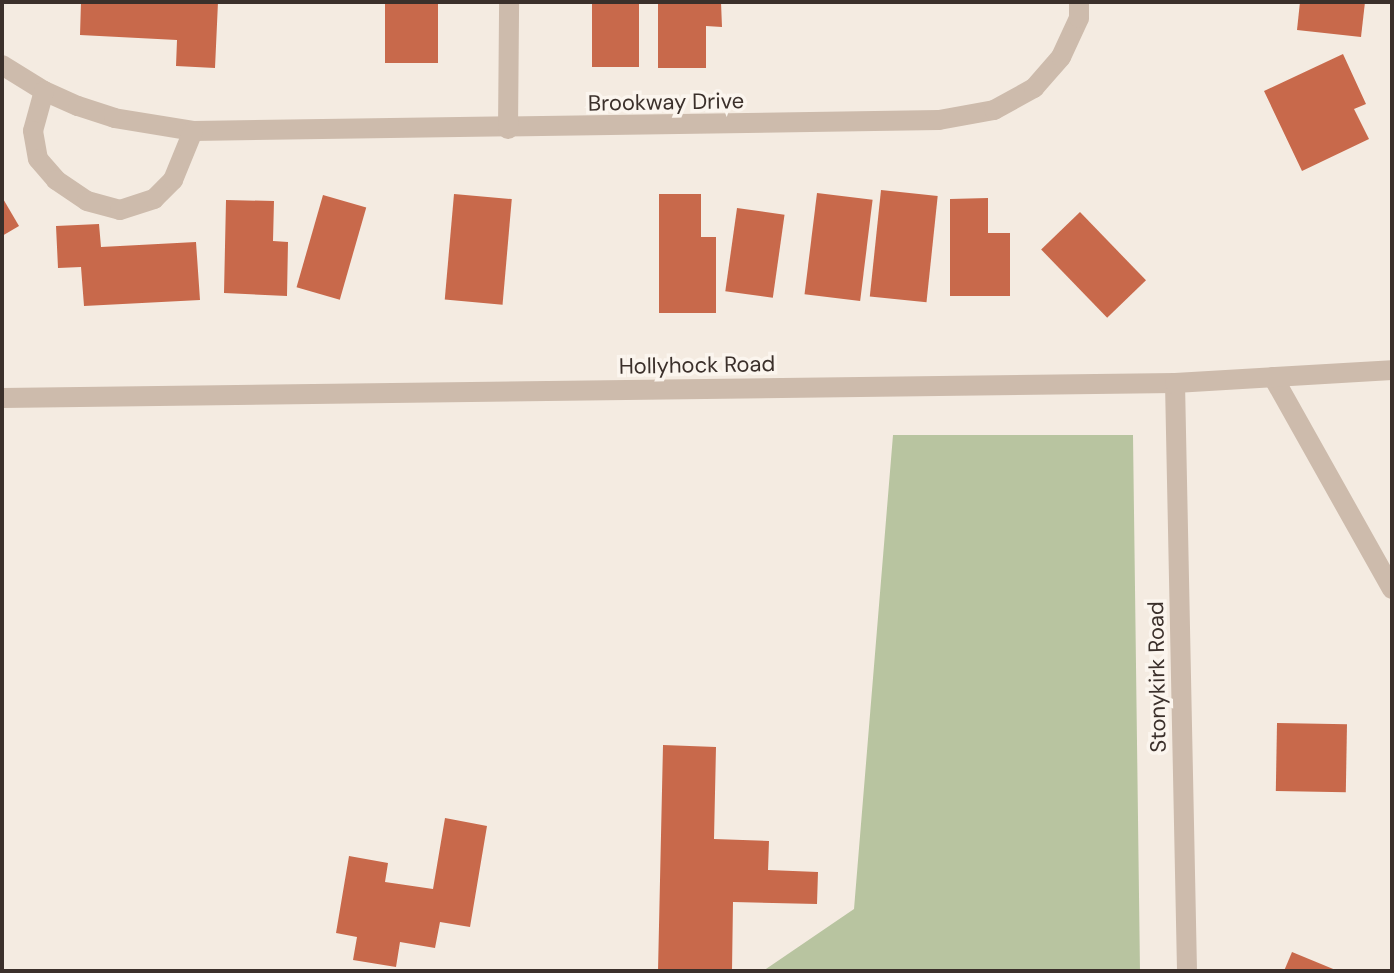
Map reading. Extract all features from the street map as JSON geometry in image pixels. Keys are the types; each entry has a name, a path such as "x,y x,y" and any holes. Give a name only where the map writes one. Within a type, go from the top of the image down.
{"street":[{"path":"508,129 509,2"},
{"name":"Brookway Drive","path":"2,65 44,91 114,118 193,131 508,129 939,120 994,110 1034,88 1061,57 1079,18 1079,2"},
{"path":"44,91 33,131 38,159 87,201 120,210 154,199 173,180 193,131"},
{"name":"Hollyhock Road","path":"2,398 1175,383 1392,370"},
{"path":"1273,377 1392,589"},
{"name":"Stonykirk Road","path":"1175,383 1187,971"}],"green space":[{"path":"893,435 1133,435 1140,971 763,971 854,909"}],"building":[{"path":"81,2 218,2 215,68 176,66 177,40 80,35"},
{"path":"385,2 438,2 438,63 385,63"},
{"path":"592,2 639,2 639,67 592,67"},
{"path":"658,2 721,2 722,27 706,26 706,68 658,68"},
{"path":"1300,2 1365,2 1361,37 1297,30"},
{"path":"1343,54 1366,104 1354,109 1369,139 1302,171 1264,91"},
{"path":"881,190 938,196 927,302 870,296"},
{"path":"817,193 873,200 860,301 805,294"},
{"path":"454,194 512,199 503,305 445,300"},
{"path":"659,194 701,194 701,237 716,237 716,313 659,313"},
{"path":"323,195 366,207 340,300 297,287"},
{"path":"2,197 19,226 2,236"},
{"path":"988,198 988,233 1010,233 1010,296 950,296 950,199"},
{"path":"226,200 274,201 273,241 288,242 287,296 224,293"},
{"path":"737,208 785,215 773,298 725,291"},
{"path":"1080,212 1146,280 1107,318 1041,250"},
{"path":"99,224 101,247 196,242 200,300 84,306 81,267 58,268 56,226"},
{"path":"1277,723 1347,724 1346,792 1276,791"},
{"path":"663,745 716,747 714,839 769,841 768,870 818,872 817,904 733,902 732,971 658,971"},
{"path":"445,818 487,826 470,927 440,922 435,948 400,942 396,967 353,960 357,937 336,933 349,856 388,863 385,882 433,889"},
{"path":"1292,952 1338,971 1284,971"}]}
